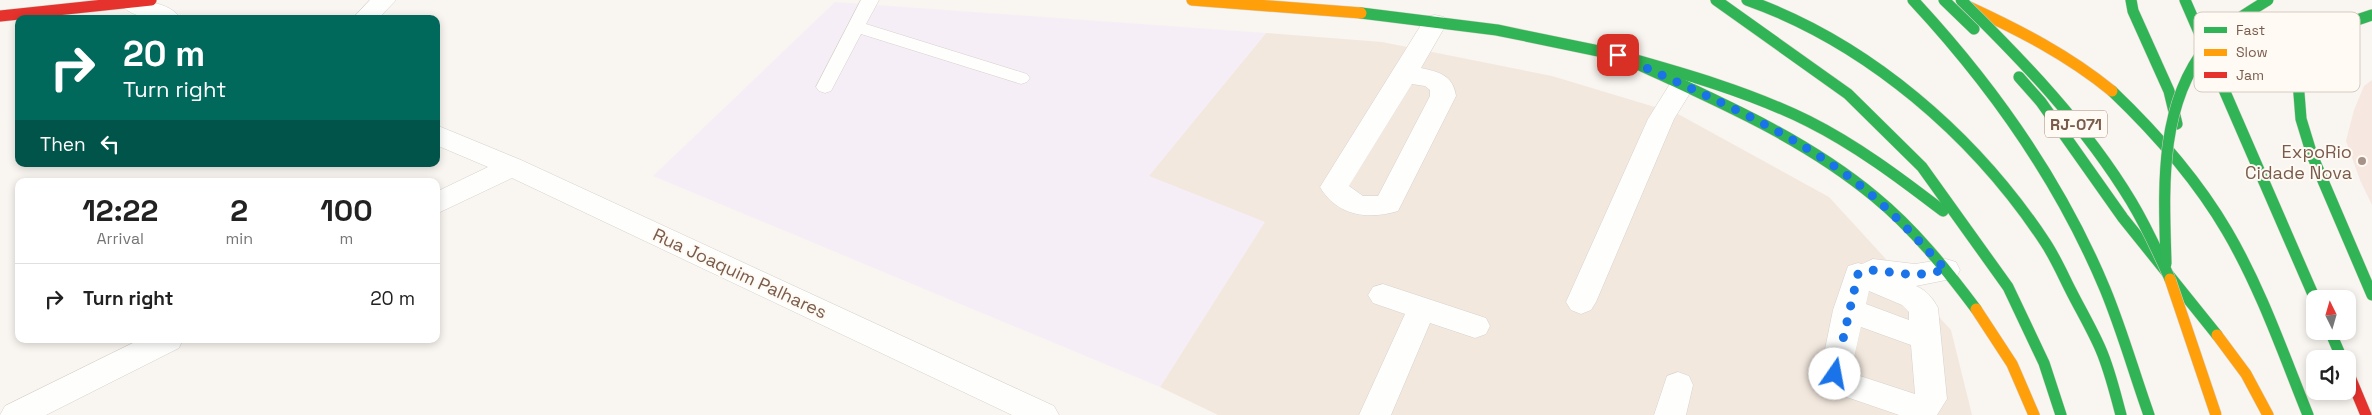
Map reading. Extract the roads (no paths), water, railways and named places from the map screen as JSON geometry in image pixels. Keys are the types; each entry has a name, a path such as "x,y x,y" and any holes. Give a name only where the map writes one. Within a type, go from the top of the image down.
{"main road":[{"path":"1192,0 1359,13 1497,30 1618,55 1702,79 1806,120 1866,154 1970,231"},
{"path":"1716,0 1848,94 1922,168 1970,231 2008,286 2044,363 2061,415"},
{"path":"1747,0 1771,8 1830,38 1881,74 1929,112 2008,192 2045,243 2101,349 2121,415"},
{"name":"RJ-071","path":"1913,0 1937,24 2000,100 2031,145 2064,202 2106,291 2149,415"},
{"path":"1944,0 1998,55"},
{"path":"1952,0 2001,20 2027,34 2101,82 2128,106 2188,172 2240,253 2308,415"},
{"name":"RJ-071","path":"1961,0 2050,92 2092,143 2127,191 2166,268 2216,415"},
{"path":"2131,0 2133,11 2169,91 2188,172"},
{"path":"2186,0 2194,19"},
{"path":"2249,12 2268,0"},
{"path":"4,16 141,1"},
{"path":"2360,19 2372,15"},
{"path":"1618,55 1766,126 1861,186 1907,226 1987,321 2008,354 2027,394 2034,415"},
{"path":"2166,268 2166,189 2170,138 2176,101 2194,66"},
{"path":"2011,68 2041,102 2123,218 2202,315 2246,374 2268,415"},
{"path":"2226,92 2311,290"},
{"path":"2299,92 2301,119 2312,155 2372,295"},
{"path":"2356,391 2366,415"}],"street":[{"path":"368,15 384,0"},
{"path":"141,1 163,15"},
{"path":"1406,74 1432,79 1442,86 1443,96 1388,204 1375,209 1342,198 1334,187 1406,74 1435,23"},
{"path":"1581,302 1662,119 1682,85"},
{"name":"Rua Joaquim Palhares","path":"440,136 512,167 1042,415"},
{"path":"440,202 512,167"},
{"path":"1858,274 1871,270 1915,275 1946,270"},
{"path":"1858,274 1912,297 1924,308 1931,399 1924,407 1914,407 1843,383 1835,374 1848,310 1858,274"},
{"path":"1383,295 1475,326"},
{"path":"1375,415 1422,308"},
{"path":"1848,310 1926,338"},
{"path":"16,415 160,343"},
{"path":"1670,415 1678,385"}],"lane":[{"path":"826,87 870,0"},
{"path":"857,27 1021,78"}],"place":[{"name":"ExpoRio Cidade Nova","path":"2362,161"}]}
